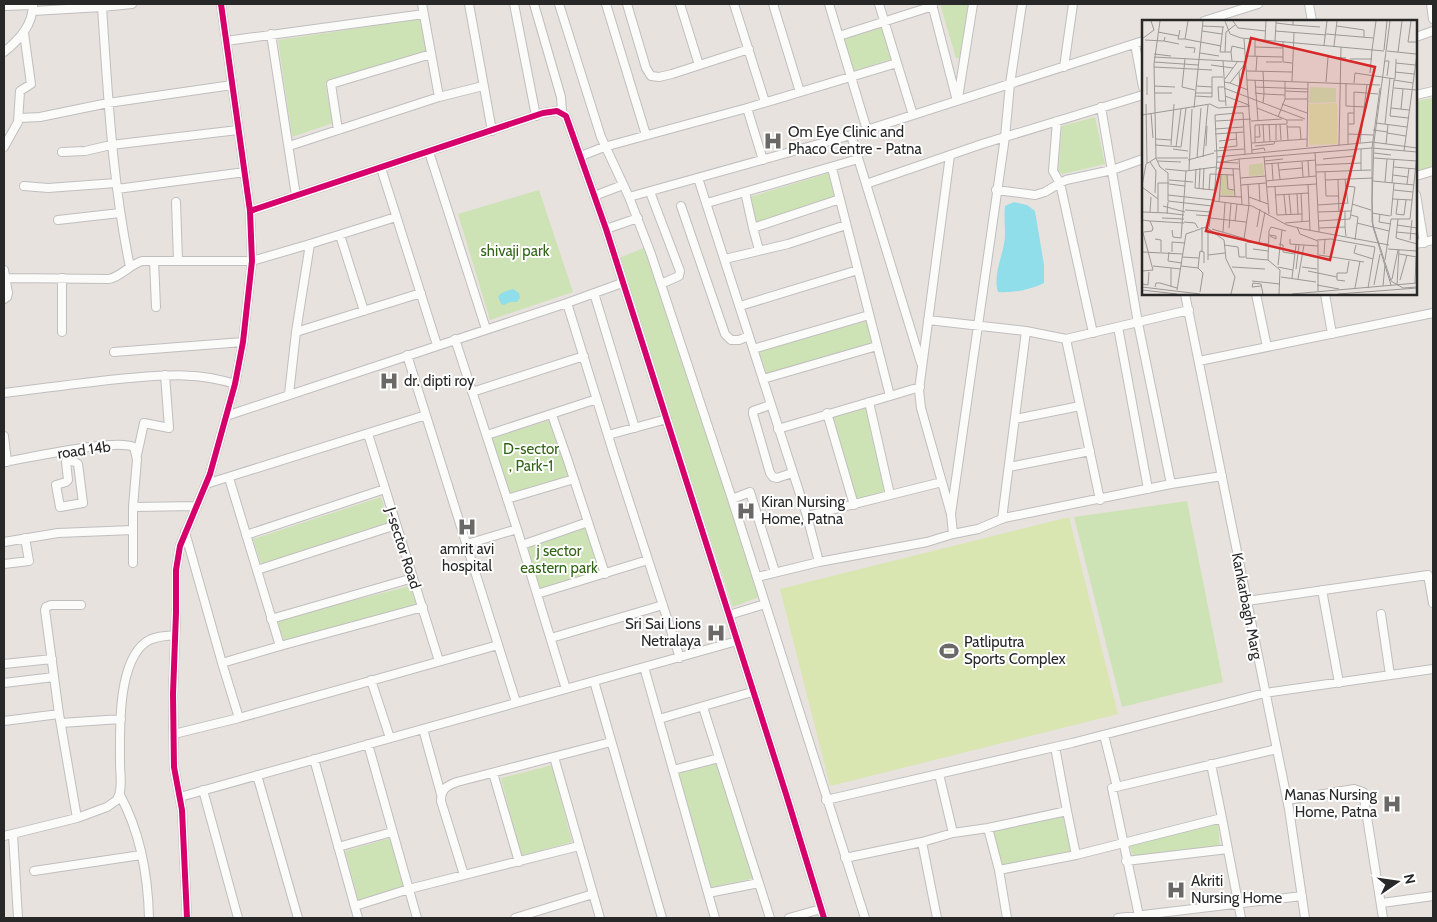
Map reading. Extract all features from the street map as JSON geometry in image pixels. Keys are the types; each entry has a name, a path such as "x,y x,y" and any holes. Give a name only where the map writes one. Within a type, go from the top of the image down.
{"street":[{"path":"4,6 102,7 132,4"},
{"path":"187,918 180,797 174,767 176,570 180,546 210,474 235,384 243,342 252,260 250,211 221,4"},
{"path":"422,4 439,97"},
{"path":"469,4 492,130"},
{"path":"514,4 536,116"},
{"path":"534,4 561,97 562,112 569,121 606,229 824,918"},
{"path":"559,4 604,147 638,218 661,284 732,499 865,918"},
{"path":"606,4 646,134"},
{"path":"627,4 646,68 651,76 659,77 672,74 748,49"},
{"path":"680,4 699,66"},
{"path":"734,4 765,102"},
{"path":"773,4 800,92"},
{"path":"829,4 867,130"},
{"path":"880,4 913,116"},
{"path":"957,101 973,4"},
{"path":"951,514 1005,137 1010,84 1022,4"},
{"path":"1064,67 1074,4"},
{"path":"1207,20 1258,4"},
{"path":"1309,4 1312,20"},
{"path":"1431,4 1433,19"},
{"path":"839,36 932,5 957,101"},
{"path":"4,52 24,33 30,20 33,6"},
{"path":"102,7 111,145 120,213 130,267"},
{"path":"226,41 424,14"},
{"path":"1417,37 1433,31"},
{"path":"4,147 19,118 20,91 32,82 24,33"},
{"path":"271,34 296,196"},
{"path":"629,197 851,135 1142,41"},
{"path":"1135,44 1142,82"},
{"path":"338,130 331,84 431,54"},
{"path":"581,156 646,134 747,108 898,63"},
{"path":"19,118 40,117 108,102 232,85"},
{"path":"289,146 439,97 484,86"},
{"path":"1417,95 1433,91"},
{"path":"866,184 1005,137 1142,95"},
{"path":"1101,107 1138,323 1171,484"},
{"path":"747,108 763,160"},
{"path":"250,211 536,116 552,111 562,112"},
{"path":"1057,121 1053,171 1060,183 1093,333"},
{"path":"62,152 94,150 111,145 238,130"},
{"path":"851,135 922,366"},
{"path":"428,152 486,329"},
{"path":"950,155 920,387 921,408 951,514 953,534"},
{"path":"707,203 858,159"},
{"path":"996,190 1035,195 1045,192 1066,180 1112,170 1142,159"},
{"path":"381,168 437,345"},
{"path":"832,168 890,396"},
{"path":"24,186 48,188 116,186 244,172"},
{"path":"1417,176 1433,172"},
{"path":"698,178 807,516 819,562"},
{"path":"594,196 623,185"},
{"path":"650,192 680,271 679,276 661,284"},
{"path":"745,192 759,250"},
{"path":"753,228 840,199"},
{"path":"176,202 178,261"},
{"path":"681,206 725,334 731,340 739,340 749,336"},
{"path":"1417,206 1420,243 1433,240"},
{"path":"58,220 120,213"},
{"path":"4,299 8,293 5,274 109,279 120,275 142,261 252,260 396,217"},
{"path":"606,229 638,218"},
{"path":"725,259 788,244 846,225"},
{"path":"340,235 364,311"},
{"path":"289,394 296,332 310,244"},
{"path":"154,261 156,307"},
{"path":"740,306 858,270"},
{"path":"62,278 62,332"},
{"path":"226,416 622,283"},
{"path":"296,332 421,293"},
{"path":"594,293 635,428"},
{"name":"Kankarbagh Marg","path":"1185,295 1288,800 1305,918"},
{"path":"1256,295 1267,347"},
{"path":"1326,295 1332,334"},
{"path":"567,303 680,658"},
{"path":"928,320 1026,331 1066,339 1189,310"},
{"path":"1199,361 1433,313"},
{"path":"753,349 869,315"},
{"path":"1118,327 1148,489"},
{"path":"1002,519 1026,331"},
{"path":"455,339 538,594 566,689"},
{"path":"1066,339 1100,500"},
{"path":"114,352 243,342"},
{"path":"762,380 877,346"},
{"path":"408,355 516,702"},
{"path":"472,392 584,356"},
{"path":"4,393 76,383 165,375 204,376 235,384"},
{"path":"133,563 133,507 137,455 144,423 169,428 165,375"},
{"path":"778,429 920,387"},
{"path":"487,435 597,399"},
{"path":"869,402 890,495"},
{"path":"770,405 753,411 770,473 773,477 777,478 792,472"},
{"path":"1015,418 1080,406"},
{"path":"827,413 854,505"},
{"path":"206,484 426,415"},
{"path":"552,415 605,574"},
{"path":"608,435 667,419"},
{"name":"J-sector Road","path":"368,434 439,661"},
{"path":"4,436 5,462"},
{"name":"road 14b","path":"5,462 104,446 124,445 134,448 137,455"},
{"path":"71,451 73,461 78,464 83,503 60,507 56,485 68,480 66,462 73,461"},
{"path":"1009,467 1090,451"},
{"path":"756,577 819,562 927,542 978,529 1002,519 1171,484 1222,476"},
{"path":"229,478 280,646"},
{"path":"507,499 574,478"},
{"path":"807,516 942,482"},
{"path":"246,535 385,489"},
{"path":"732,499 750,492 775,572"},
{"path":"133,507 197,506"},
{"path":"522,545 588,522"},
{"path":"257,570 396,525"},
{"path":"467,544 517,529"},
{"path":"4,542 58,533 133,530"},
{"path":"185,532 239,718"},
{"path":"4,564 29,561 25,538"},
{"path":"538,594 648,560"},
{"path":"1246,601 1428,575 1433,603"},
{"path":"271,619 413,578"},
{"path":"1322,590 1339,682"},
{"path":"729,615 765,604"},
{"path":"77,818 59,714 46,607 51,605 81,605"},
{"path":"551,638 663,605"},
{"path":"222,664 423,607"},
{"path":"1381,614 1390,675"},
{"path":"149,918 148,898 141,855 134,826 120,795 121,719 126,678 138,649 155,638 175,635"},
{"path":"180,797 737,641"},
{"path":"174,734 239,718 498,645"},
{"path":"4,664 52,659"},
{"path":"644,668 715,918"},
{"path":"826,800 1055,747 1265,693 1433,669"},
{"path":"4,683 54,676"},
{"path":"371,680 390,738"},
{"path":"594,681 662,918"},
{"path":"658,719 752,692"},
{"path":"703,707 770,918"},
{"path":"4,721 59,714"},
{"path":"61,724 121,719"},
{"path":"423,729 444,811 464,874"},
{"path":"1104,734 1117,787"},
{"path":"441,794 449,785 611,742"},
{"path":"368,744 417,918"},
{"path":"1055,747 1076,855"},
{"path":"1142,916 1126,861 1112,788 1277,749"},
{"path":"554,756 600,918"},
{"path":"673,770 718,758"},
{"path":"314,759 358,918"},
{"path":"1211,764 1241,918"},
{"path":"493,773 519,862"},
{"path":"939,774 953,833"},
{"path":"257,775 298,918"},
{"path":"1288,800 1354,789 1363,792 1383,918"},
{"path":"203,790 238,918"},
{"path":"4,836 77,818 107,806 117,800 120,795"},
{"path":"845,858 922,842 953,833 988,828 1067,811"},
{"path":"999,870 1076,855 1222,818"},
{"path":"988,828 999,870 1007,918"},
{"path":"338,847 392,832"},
{"path":"13,834 18,918"},
{"path":"922,842 937,918"},
{"path":"355,906 464,874 579,846"},
{"path":"1126,861 1228,850"},
{"path":"34,871 78,866 141,855"},
{"path":"708,893 759,883"},
{"path":"515,918 544,914 593,894"},
{"path":"1118,918 1302,896"},
{"path":"1382,903 1433,896"},
{"path":"789,918 821,909"},
{"path":"1192,909 1193,918"}],"green space":[{"path":"940,4 968,4 960,58 956,58"},
{"path":"420,19 427,53 325,83 333,123 292,137 278,40"},
{"path":"882,27 892,59 853,71 844,39"},
{"path":"1433,98 1433,169 1417,172 1417,101"},
{"path":"1095,117 1105,164 1063,174 1058,172 1062,126"},
{"path":"829,173 834,196 756,224 750,197"},
{"name":"shivaji park","path":"539,190 573,292 490,320 458,214"},
{"path":"651,245 759,597 733,607 617,259"},
{"path":"867,321 872,344 767,375 759,351"},
{"path":"867,407 885,494 856,501 832,416"},
{"name":"D-sector , Park-1","path":"551,420 569,477 510,496 491,436 496,437"},
{"path":"381,497 389,522 261,564 253,539"},
{"path":"1187,501 1223,682 1122,707 1074,517"},
{"name":"Patliputra Sports Complex","path":"1069,517 1118,714 830,786 780,589"},
{"name":"j sector eastern park","path":"589,526 602,570 540,589 525,547"},
{"path":"410,586 417,606 285,643 277,620"},
{"path":"717,760 755,878 708,888 676,773"},
{"path":"552,765 572,842 521,856 501,778"},
{"path":"1063,817 1071,851 1000,866 991,830"},
{"path":"1218,823 1220,847 1133,857 1129,843"},
{"path":"391,838 407,890 359,903 345,851"}],"water":[{"path":"1014,202 1027,205 1035,211 1044,265 1044,283 1033,288 998,292 997,278 1005,234 1005,206"},
{"path":"513,289 519,293 520,298 517,302 501,304 498,297"}],"cycle path":[{"path":"187,918 182,810 174,767 173,694 176,570 180,546 210,474 235,384 243,342 252,261 250,211 221,4"},
{"path":"250,211 543,113 557,111 566,116 606,229 824,918"}],"place":[{"name":"Om Eye Clinic and Phaco Centre - Patna","path":"773,141"},
{"name":"dr. dipti roy","path":"389,381"},
{"name":"Kiran Nursing Home, Patna","path":"746,511"},
{"name":"amrit avi hospital","path":"467,527"},
{"name":"Sri Sai Lions Netralaya","path":"716,633"},
{"name":"Patliputra Sports Complex","path":"949,651"},
{"name":"Manas Nursing Home, Patna","path":"1392,804"},
{"name":"Akriti Nursing Home","path":"1176,890"}]}
